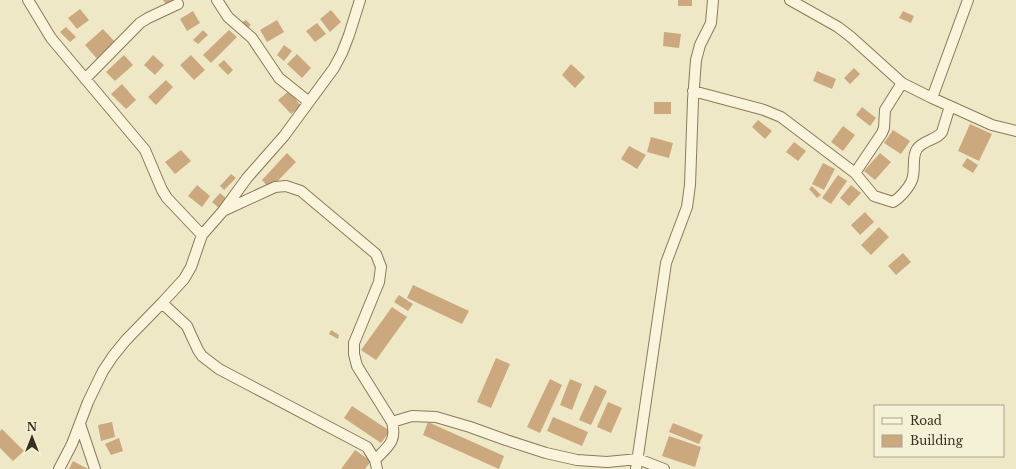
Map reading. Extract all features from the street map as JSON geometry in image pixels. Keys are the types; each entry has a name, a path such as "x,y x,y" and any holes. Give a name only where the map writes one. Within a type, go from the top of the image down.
{"street":[{"path":"28,0 51,38 145,150 159,184 167,198 202,235"},
{"path":"217,0 228,17 252,38 279,78 309,102"},
{"path":"59,469 72,444 97,382 109,361 126,340 184,278 191,267 202,235 223,211 247,178 284,136 334,68 349,35 360,0"},
{"path":"637,464 666,263 687,207 690,185 696,60 700,45 711,23 713,0"},
{"path":"790,0 838,27 902,83 992,125 1016,131"},
{"path":"932,98 968,0"},
{"path":"85,79 140,23 178,4"},
{"path":"855,174 882,133 884,128 885,110 902,83"},
{"path":"694,91 764,110 781,117 855,174 874,196 893,202 898,199 914,176 915,153 917,149 922,144 940,135 950,106"},
{"path":"162,303 187,326 202,356 219,368 367,447 376,464 393,441 394,431 392,422 357,366 354,354 354,343 379,282 381,267 376,254 301,191 286,186 275,188 223,211"},
{"path":"392,422 412,416 436,417 470,426 546,453 577,460 637,464 664,469"},
{"path":"80,424 95,469"},
{"path":"72,444 86,444"}],"building":[{"path":"163,0 174,0 167,6"},
{"path":"678,0 692,0 692,6 678,6"},
{"path":"80,9 89,20 77,29 68,18"},
{"path":"331,10 341,22 330,32 320,19"},
{"path":"193,11 200,23 187,31 180,19"},
{"path":"903,11 914,16 911,23 899,18"},
{"path":"246,20 251,25 245,30 239,24"},
{"path":"277,20 284,32 267,42 260,30"},
{"path":"317,23 326,34 315,42 306,31"},
{"path":"66,27 76,37 70,42 60,32"},
{"path":"103,29 116,43 98,60 85,45"},
{"path":"203,30 208,35 198,44 193,40"},
{"path":"229,30 237,37 211,63 203,55"},
{"path":"664,32 681,34 679,48 663,46"},
{"path":"284,45 292,51 284,61 277,55"},
{"path":"297,54 311,68 302,78 287,64"},
{"path":"124,55 133,65 115,81 106,72"},
{"path":"153,55 164,65 155,75 144,65"},
{"path":"191,55 205,70 194,80 180,65"},
{"path":"224,60 233,70 228,75 218,65"},
{"path":"571,64 585,77 575,88 562,75"},
{"path":"854,68 860,74 850,84 844,78"},
{"path":"817,71 836,79 832,89 813,81"},
{"path":"166,80 173,87 156,105 148,97"},
{"path":"122,84 136,100 126,109 111,94"},
{"path":"289,91 301,106 291,114 278,100"},
{"path":"654,102 671,102 671,114 654,114"},
{"path":"862,107 876,118 870,126 856,115"},
{"path":"758,120 772,131 765,139 752,127"},
{"path":"970,124 992,134 979,161 958,151"},
{"path":"843,126 855,135 843,151 831,142"},
{"path":"893,130 910,141 901,154 884,143"},
{"path":"651,137 673,143 669,158 647,152"},
{"path":"794,142 806,151 798,161 786,152"},
{"path":"629,146 646,155 637,169 621,159"},
{"path":"181,150 191,161 175,174 165,162"},
{"path":"287,153 296,162 270,189 262,180"},
{"path":"880,153 891,162 875,180 864,171"},
{"path":"967,158 978,165 973,173 962,166"},
{"path":"823,163 835,169 824,190 812,184"},
{"path":"231,174 236,178 224,190 220,186"},
{"path":"838,175 847,181 831,204 822,198"},
{"path":"197,185 210,196 202,207 188,196"},
{"path":"851,185 861,193 849,206 840,198"},
{"path":"812,186 821,195 817,198 809,189"},
{"path":"220,193 228,200 220,209 212,202"},
{"path":"865,212 874,222 860,235 851,225"},
{"path":"879,227 889,237 871,255 861,245"},
{"path":"903,253 911,262 896,275 888,266"},
{"path":"413,285 469,311 462,324 407,298"},
{"path":"399,295 413,304 408,311 394,302"},
{"path":"392,307 407,317 376,360 361,350"},
{"path":"331,330 339,335 338,339 329,334"},
{"path":"496,358 510,364 491,408 477,402"},
{"path":"550,379 562,385 540,433 527,427"},
{"path":"570,379 582,384 572,410 560,405"},
{"path":"595,385 607,391 591,425 579,420"},
{"path":"608,402 622,408 611,433 597,427"},
{"path":"352,406 390,431 381,443 344,418"},
{"path":"553,417 588,432 582,446 547,431"},
{"path":"112,422 115,437 101,441 98,425"},
{"path":"428,422 504,456 499,469 423,435"},
{"path":"673,423 703,435 699,444 669,432"},
{"path":"2,429 24,451 13,461 0,448 0,431"},
{"path":"669,436 701,447 695,467 662,456"},
{"path":"119,438 123,451 111,455 105,444"},
{"path":"355,450 371,461 365,469 341,469"},
{"path":"73,461 88,469 69,469"}]}
